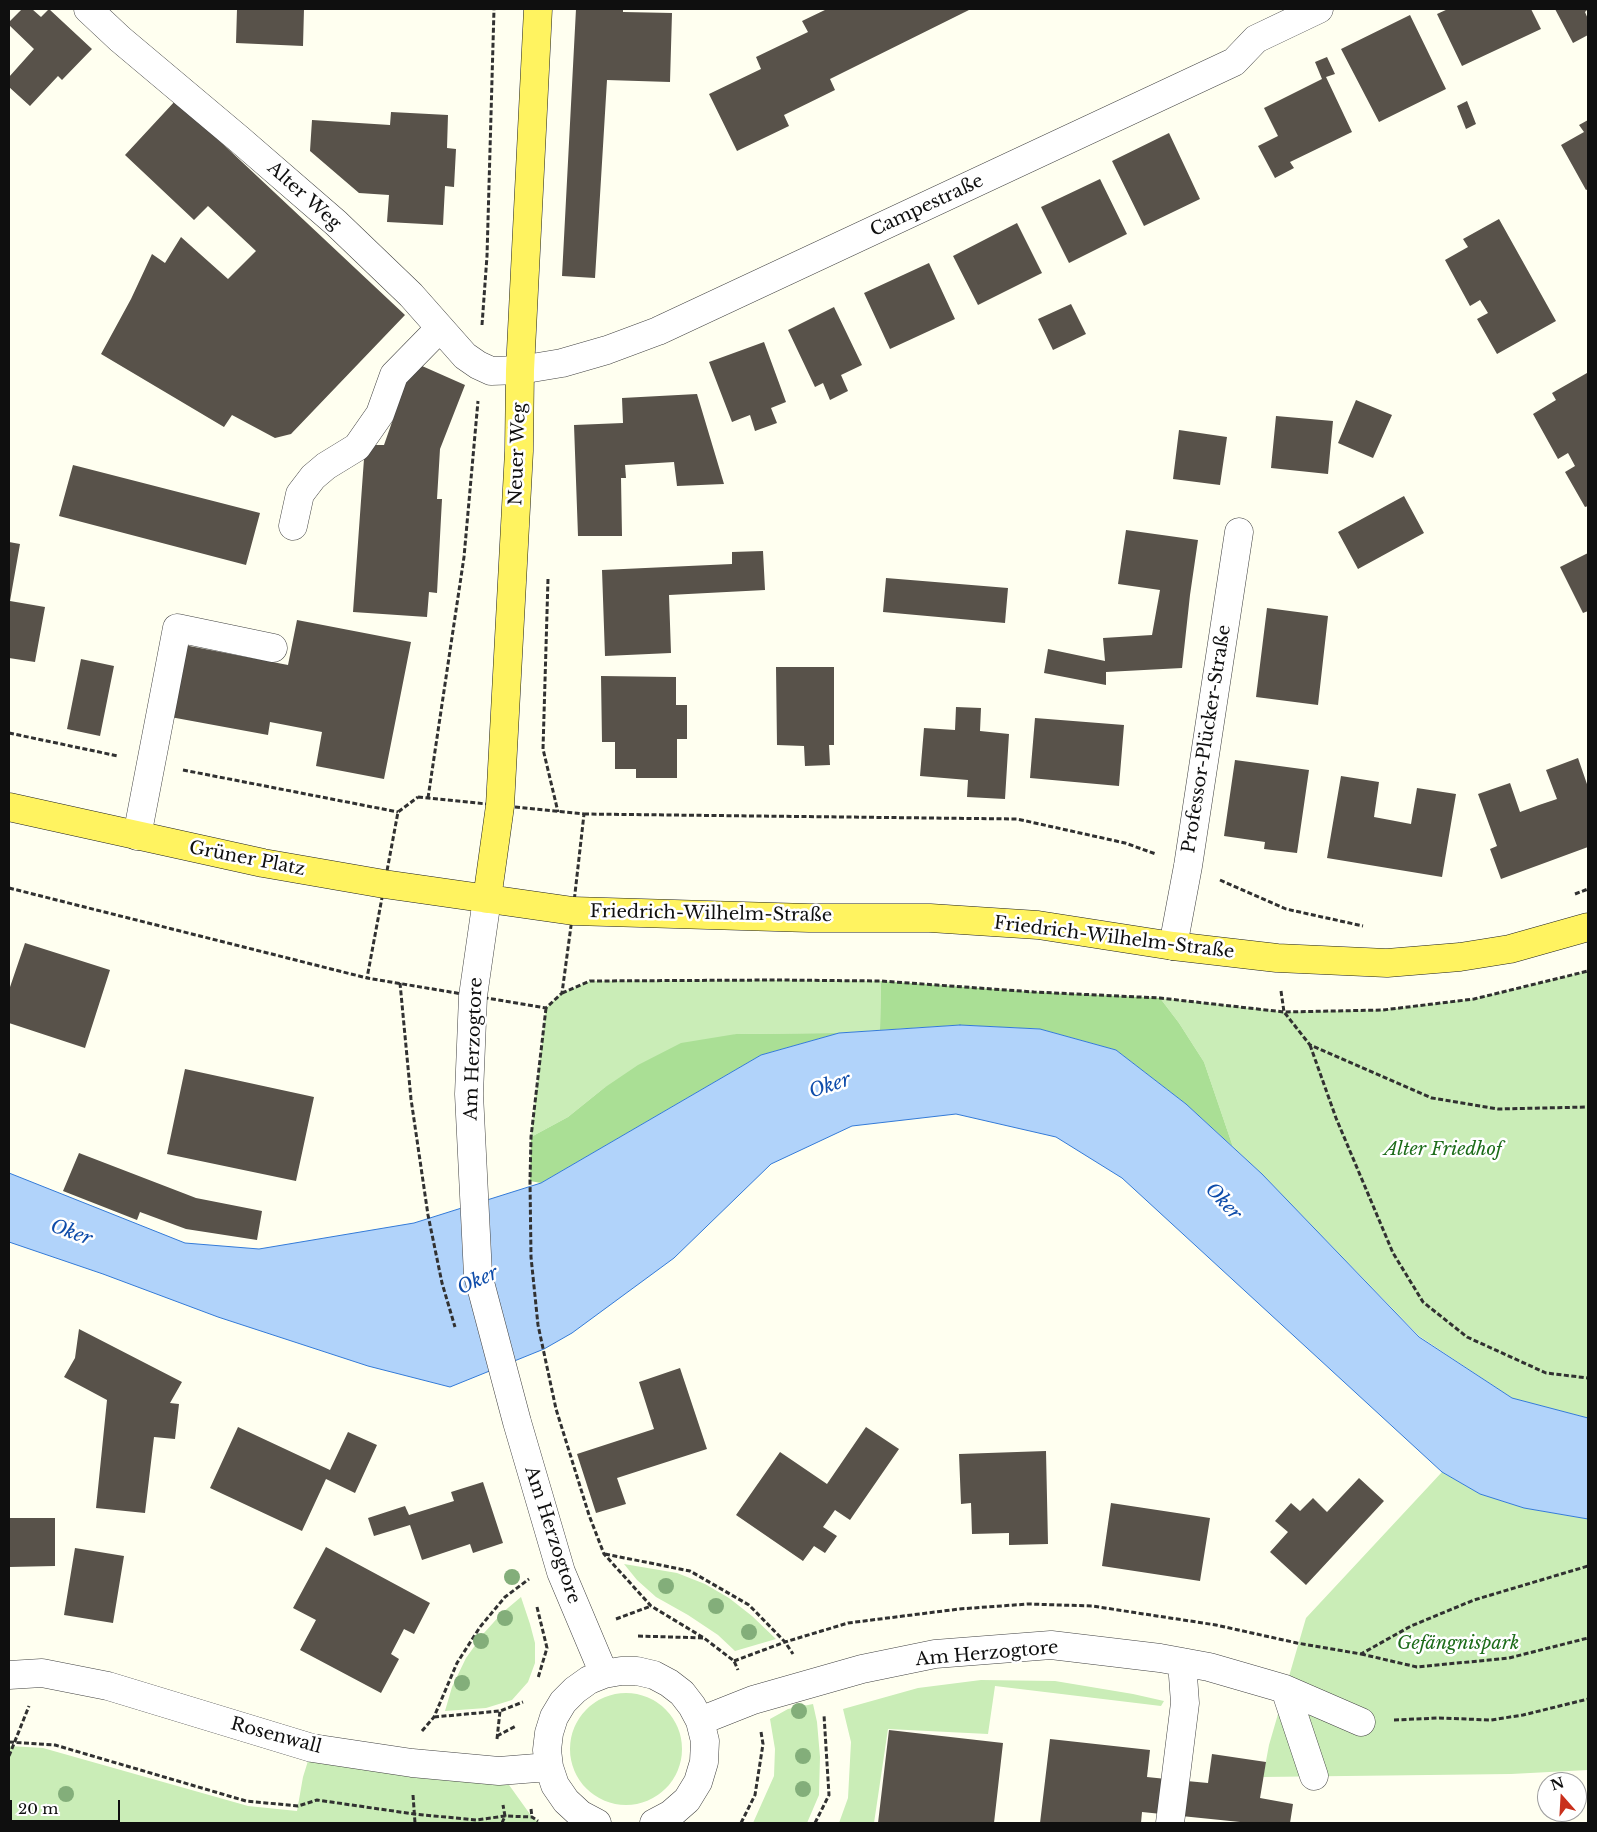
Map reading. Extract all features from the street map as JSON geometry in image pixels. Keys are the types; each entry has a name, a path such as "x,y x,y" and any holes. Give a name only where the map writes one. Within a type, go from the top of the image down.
{"main road":[{"name":"Neuer Weg","path":"487,899 500,806 519,451 520,370 538,9"},
{"name":"Grüner Platz","path":"9,807 262,863 487,899"},
{"name":"Friedrich-Wilhelm-Straße","path":"487,899 574,911 809,918 930,918 1018,923 1173,946 1277,958 1387,964 1460,957 1510,949 1588,927"}],"street":[{"name":"Alter Weg","path":"88,9 120,39 336,223 410,295 465,356 491,371 520,370"},
{"name":"Campestraße","path":"520,370 562,363 607,350 658,331 1234,62 1256,39 1320,9"},
{"path":"293,526 300,494 313,477 326,466 357,447 380,414 394,375 440,328"},
{"name":"Professor-Plücker-Straße","path":"1173,946 1188,866 1239,532"},
{"path":"137,836 177,628 273,648"},
{"name":"Am Herzogtore","path":"487,899 473,996 469,1094 478,1274 517,1422 561,1572 604,1674"},
{"name":"Am Herzogtore","path":"700,1721 754,1700 862,1669 935,1654 1050,1645 1209,1667 1284,1689 1361,1722"},
{"path":"1170,1823 1184,1703 1182,1662"},
{"path":"597,1823 580,1814 566,1801 555,1785 549,1767 547,1750 549,1733 558,1710 575,1690 589,1680 621,1670 638,1671 661,1679 682,1693 700,1721 705,1741 704,1762 698,1782 687,1800 672,1814 654,1823"},
{"name":"Rosenwall","path":"9,1675 42,1673 108,1686 312,1748 412,1763 499,1771 549,1767"},
{"path":"1284,1689 1314,1776"}],"path":[{"path":"428,798 464,557 478,402 478,365 481,348 487,256 494,9"},
{"path":"9,733 152,764 398,812"},
{"path":"584,814 1017,819 1125,843 1188,866 1286,909 1368,928"},
{"path":"9,888 367,978"},
{"path":"1571,895 1588,889"},
{"path":"1277,958 1284,1012 1310,1045 1336,1118 1393,1253 1423,1302 1467,1337 1546,1373 1588,1378"},
{"path":"562,993 590,981 881,981 1034,992 1160,998 1284,1012 1383,1010 1474,999 1588,971"},
{"path":"400,983 411,1099 428,1215"},
{"path":"546,1008 532,1137 530,1181 531,1257 538,1325 556,1409 589,1515 604,1554 690,1571 750,1606 785,1642"},
{"path":"1310,1045 1432,1098 1498,1109 1588,1107"},
{"path":"1361,1654 1411,1626 1474,1600 1588,1566"},
{"path":"412,1763 417,1737 434,1718 456,1664 480,1627 505,1597 530,1579 532,1587"},
{"path":"536,1604 547,1648 537,1682"},
{"path":"1297,1643 1361,1654 1417,1667 1509,1658 1588,1638"},
{"path":"1361,1722 1439,1718 1491,1720 1523,1715 1588,1699"},
{"path":"434,1718 500,1711 524,1702"},
{"path":"815,1823 829,1795 824,1714"},
{"path":"497,1736 519,1725"},
{"path":"9,1742 55,1745 246,1801 298,1806 317,1800 414,1814 476,1820 505,1816 532,1817"},
{"path":"9,1756 15,1742"},
{"path":"414,1814 415,1823"},
{"path":"502,1823 505,1816"}],"green space":[{"name":"Alter Friedhof","path":"1588,971 1588,1418 1512,1398 1419,1336 1262,1174 1233,1147 1204,1062 1160,998 1284,1012 1383,1010 1474,999"},
{"path":"590,981 881,981 880,1030 839,1033 736,1034 604,1088 568,1117 531,1137 546,1008 562,993"},
{"path":"881,981 1034,992 1160,998 1204,1062 1233,1147 1186,1104 1116,1050 1040,1029 960,1025 880,1030"},
{"path":"839,1033 761,1055 541,1183 530,1181 531,1137 568,1117 604,1088 638,1065 681,1043 736,1034"},
{"name":"Gefängnispark","path":"1442,1472 1480,1494 1524,1508 1588,1519 1588,1770 1511,1774 1263,1777 1269,1745 1306,1618"},
{"path":"624,1564 677,1573 705,1584 729,1598 752,1616 776,1639 735,1651 718,1635 656,1597 637,1580"},
{"path":"521,1597 535,1643 535,1663 528,1682 512,1700 486,1708 445,1711 452,1687 466,1658 484,1633 502,1613"},
{"path":"981,1680 1055,1681 1164,1701 1161,1706 995,1686 988,1734 888,1729 874,1823 839,1823 848,1798 851,1742 843,1709 918,1688"},
{"path":"626,1693 647,1698 665,1710 677,1728 682,1749 677,1770 665,1788 647,1800 626,1805 605,1800 587,1788 575,1770 570,1749 575,1728 587,1710 605,1698"},
{"path":"813,1704 817,1722 820,1757 819,1795 807,1823 753,1823 774,1776 775,1749 770,1719 788,1709"},
{"path":"9,1746 43,1748 248,1806 297,1811 303,1777 312,1748 499,1771 532,1817 541,1823 9,1823"}],"water":[{"name":"Oker","path":"960,1025 1040,1029 1116,1050 1186,1104 1262,1174 1419,1337 1512,1398 1588,1418 1588,1519 1524,1508 1480,1494 1442,1472 1122,1178 1056,1137 956,1114 852,1126 771,1164 674,1258 572,1333 544,1349 450,1387 368,1366 218,1317 103,1274 9,1242 9,1173 185,1243 259,1249 414,1223 541,1183 761,1055 839,1033"}],"building":[{"path":"22,9 32,9 41,17 49,9 92,49 62,80 58,76 30,106 9,87 9,77 34,49 9,25 9,22"},
{"path":"237,9 304,9 303,46 236,43"},
{"path":"576,9 623,9 623,12 672,13 670,82 607,80 595,278 562,276"},
{"path":"827,9 971,9 830,79 835,90 784,115 789,126 737,151 709,94 761,69 756,57 808,32 802,21"},
{"path":"1448,9 1531,9 1541,29 1462,66 1437,14"},
{"path":"1555,9 1588,9 1585,12 1588,19 1588,35 1573,43"},
{"path":"1410,15 1446,89 1379,122 1341,49"},
{"path":"1327,57 1335,74 1326,77 1352,132 1290,162 1294,168 1275,178 1258,146 1278,136 1264,108 1322,79 1315,62"},
{"path":"176,100 405,315 291,434 275,438 232,415 224,427 101,354 131,299 152,254 165,263 181,237 228,279 256,251 208,206 194,220 125,155"},
{"path":"1467,101 1476,124 1466,129 1457,106"},
{"path":"391,112 448,115 447,148 456,149 454,187 445,186 443,225 387,222 389,195 359,193 310,151 312,120 390,125"},
{"path":"1588,120 1588,189 1586,190 1561,145 1584,132 1579,125"},
{"path":"1169,133 1200,199 1144,226 1112,161"},
{"path":"1100,179 1127,234 1069,263 1041,207"},
{"path":"1499,219 1556,321 1497,354 1477,319 1488,313 1480,300 1470,306 1445,260 1468,247 1463,239"},
{"path":"1017,223 1042,273 978,305 953,256"},
{"path":"929,263 955,319 890,349 864,293"},
{"path":"1071,304 1086,334 1053,350 1038,319"},
{"path":"834,307 862,365 841,375 848,391 830,400 823,383 815,387 788,330"},
{"path":"764,342 786,402 771,408 777,423 755,431 750,415 732,422 709,362"},
{"path":"413,362 465,385 440,449 437,499 442,499 437,593 429,592 427,617 353,612 365,445 384,445"},
{"path":"1587,373 1588,506 1585,507 1565,472 1575,466 1568,453 1558,459 1533,414 1556,400 1552,393"},
{"path":"697,394 724,484 677,486 674,462 625,465 626,478 621,478 622,536 578,536 574,425 623,423 622,398"},
{"path":"1356,400 1392,415 1373,458 1338,443"},
{"path":"1276,416 1333,421 1328,474 1271,468"},
{"path":"1179,430 1227,437 1220,485 1173,479"},
{"path":"73,465 260,513 246,565 59,516"},
{"path":"1404,496 1424,533 1358,569 1338,532"},
{"path":"1126,530 1198,540 1182,668 1106,672 1106,685 1044,673 1048,649 1105,661 1103,638 1152,635 1160,590 1118,584"},
{"path":"9,542 20,544 10,601 45,607 35,662 9,658"},
{"path":"763,551 765,590 669,595 671,653 605,656 602,570 732,564 732,552"},
{"path":"1588,553 1588,611 1583,613 1560,567"},
{"path":"886,578 1008,588 1005,623 883,612"},
{"path":"1267,608 1328,616 1318,705 1256,697"},
{"path":"297,620 411,642 384,779 316,766 322,732 270,722 268,735 165,716 179,644 288,665"},
{"path":"81,659 114,666 100,736 67,729"},
{"path":"776,667 834,667 834,745 829,745 830,765 805,766 804,746 777,745"},
{"path":"601,676 676,677 676,705 687,705 687,739 677,739 677,778 636,778 636,769 615,769 615,742 602,742"},
{"path":"956,707 981,708 980,731 1009,734 1005,799 967,797 968,780 920,776 924,728 955,730"},
{"path":"1035,718 1124,725 1119,786 1030,778"},
{"path":"1578,758 1588,787 1588,847 1501,879 1490,849 1497,846 1478,794 1510,783 1520,812 1557,799 1546,770"},
{"path":"1235,760 1309,770 1297,853 1264,849 1265,842 1224,836"},
{"path":"1341,776 1379,782 1374,817 1411,824 1417,788 1456,794 1442,877 1327,858"},
{"path":"25,943 110,970 85,1048 9,1023 9,990"},
{"path":"185,1069 314,1097 296,1181 167,1154"},
{"path":"79,1153 196,1198 262,1211 257,1240 186,1229 140,1212 137,1220 63,1191"},
{"path":"79,1329 182,1382 170,1403 179,1404 175,1439 154,1437 145,1513 96,1508 107,1400 64,1377 75,1358"},
{"path":"680,1368 707,1449 617,1478 626,1504 596,1513 577,1454 654,1429 639,1382"},
{"path":"238,1427 330,1470 348,1432 377,1445 355,1493 326,1479 302,1531 210,1488"},
{"path":"866,1427 899,1449 850,1520 835,1510 823,1527 837,1536 825,1553 814,1546 803,1561 736,1515 780,1452 827,1484"},
{"path":"1046,1451 1048,1544 1009,1545 1009,1533 972,1534 971,1503 961,1504 959,1454"},
{"path":"1359,1478 1384,1501 1306,1585 1270,1552 1288,1532 1275,1521 1291,1503 1300,1511 1313,1498 1327,1512"},
{"path":"483,1482 503,1543 473,1553 470,1544 422,1560 410,1525 374,1536 368,1518 405,1506 409,1515 454,1501 451,1492"},
{"path":"1111,1503 1210,1518 1200,1581 1102,1566"},
{"path":"9,1518 55,1518 55,1566 9,1567"},
{"path":"326,1547 430,1603 414,1634 404,1629 391,1654 399,1659 381,1693 300,1650 316,1620 293,1608"},
{"path":"75,1548 124,1556 113,1623 64,1615"},
{"path":"889,1730 1003,1743 994,1823 878,1823"},
{"path":"1050,1739 1150,1750 1147,1777 1208,1783 1212,1754 1266,1762 1260,1798 1293,1804 1290,1823 1250,1823 1142,1812 1141,1823 1040,1823"}]}
